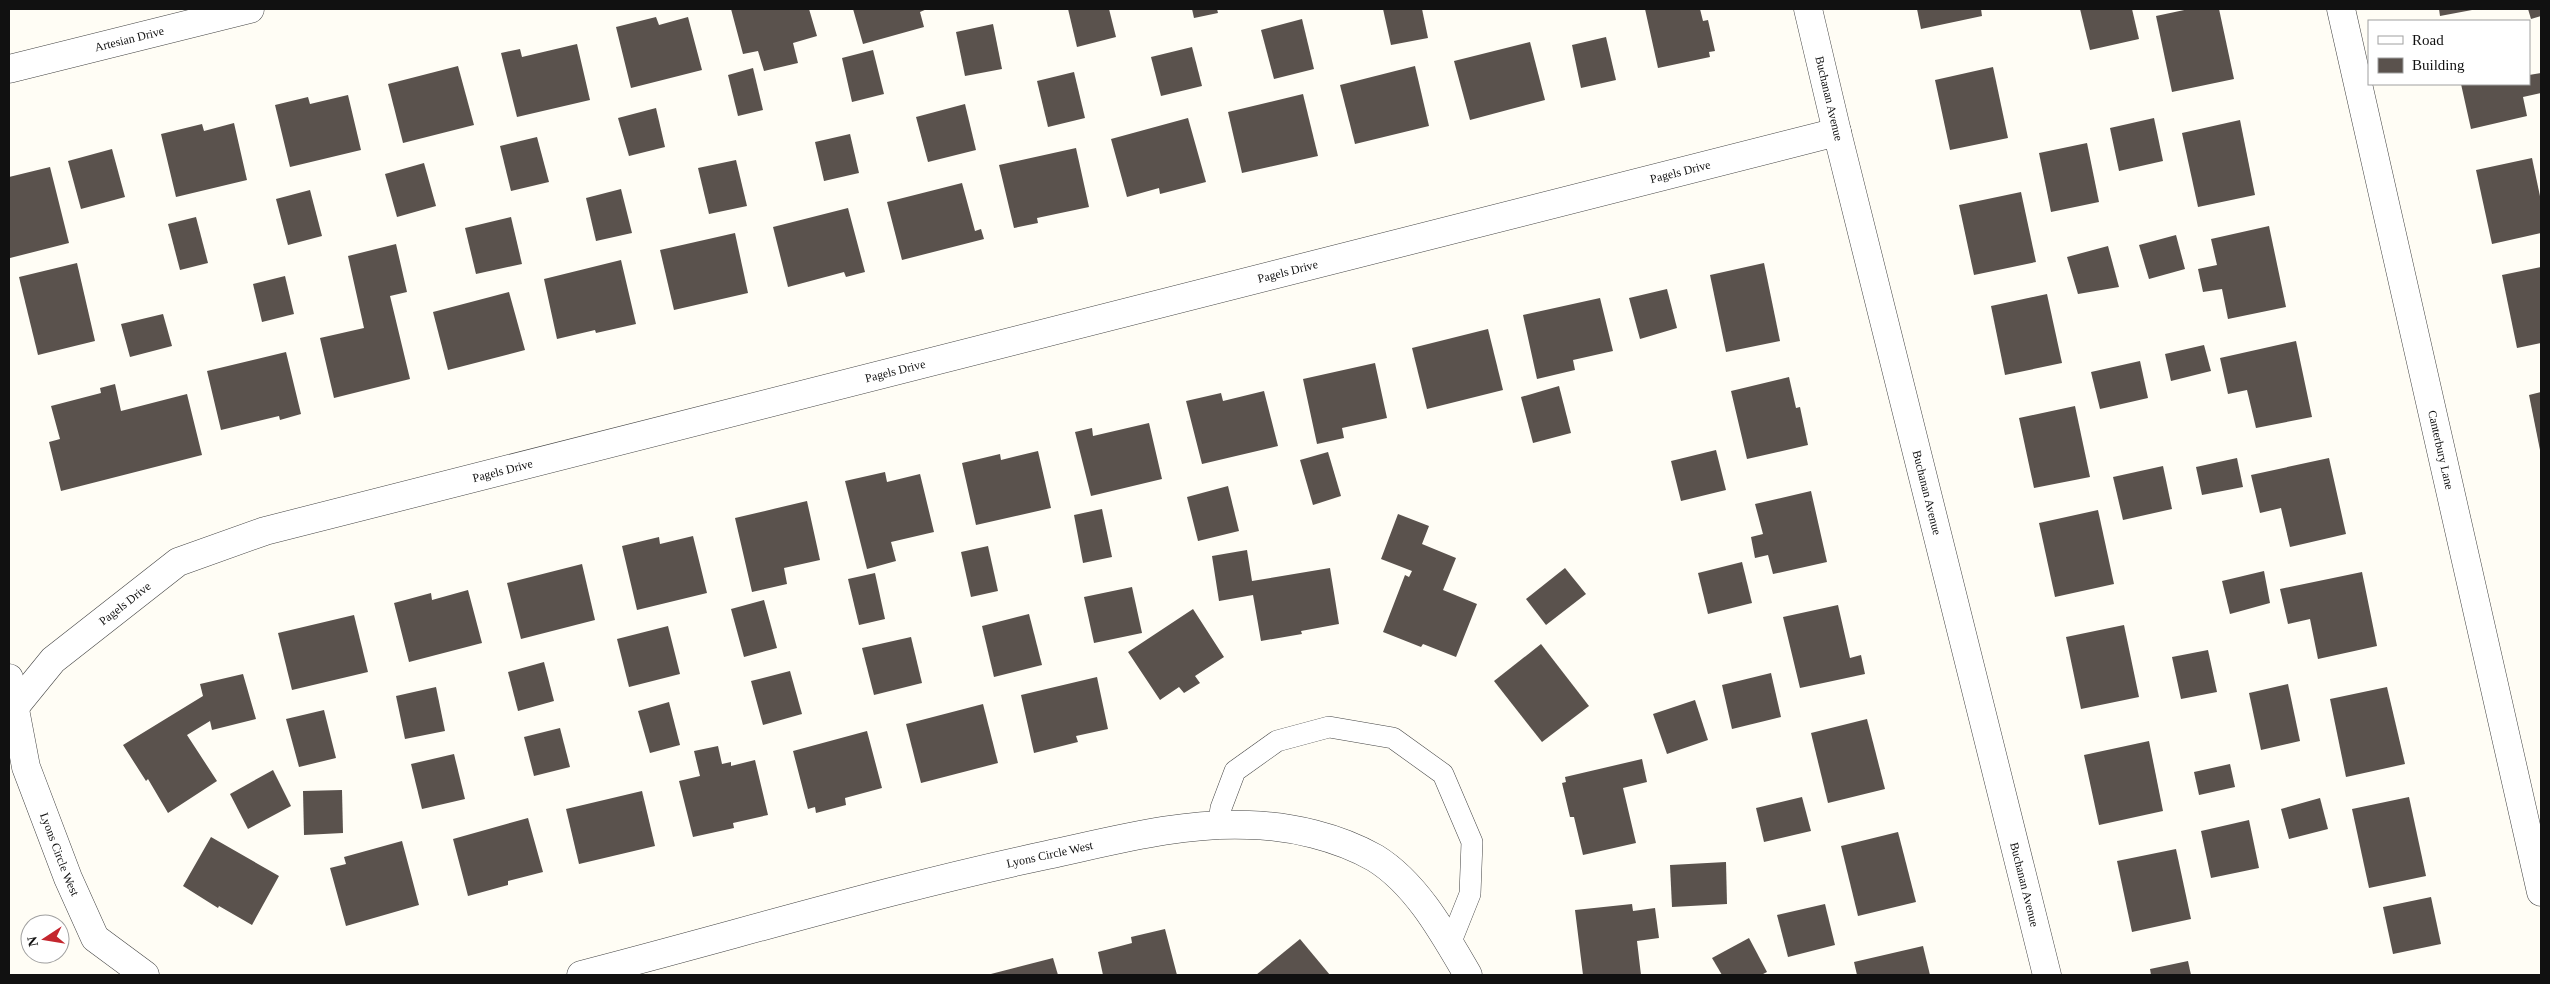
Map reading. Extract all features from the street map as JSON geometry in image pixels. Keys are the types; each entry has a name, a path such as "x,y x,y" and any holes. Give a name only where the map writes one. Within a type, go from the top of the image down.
{"street":[{"name":"Artesian Drive","path":"9,68 250,9"},
{"name":"Buchanan Avenue","path":"1808,9 2047,975"},
{"name":"Canterbury Lane","path":"2340,9 2541,892"},
{"name":"Pagels Drive","path":"12,711 53,660 178,562 265,531 1837,132"},
{"name":"Lyons Circle West","path":"9,678 12,711 26,767 68,878 96,938 145,975"},
{"name":"Lyons Circle West","path":"581,975 999,865 1151,833 1248,825 1289,828 1337,841 1376,859 1406,885 1427,910 1468,975"}],"lane":[{"path":"1218,826 1221,808 1235,771 1277,741 1329,726 1393,738 1443,774 1472,842 1470,894 1450,944"}],"building":[{"path":"731,9 809,9 817,36 793,43 798,63 764,71 758,51 743,54"},
{"path":"853,9 927,9 920,12 924,27 863,44"},
{"path":"1068,9 1109,9 1116,37 1077,47"},
{"path":"1192,9 1217,9 1218,13 1194,18"},
{"path":"1383,9 1422,9 1428,38 1391,45"},
{"path":"1645,9 1700,9 1703,21 1708,20 1715,51 1709,52 1710,57 1658,68"},
{"path":"1917,9 1981,9 1982,16 1921,29"},
{"path":"2080,9 2132,9 2139,39 2090,50"},
{"path":"2189,9 2219,9 2234,79 2172,92 2156,16"},
{"path":"2439,9 2471,9 2472,10 2440,16"},
{"path":"2528,9 2541,9 2541,16 2531,19"},
{"path":"656,17 659,25 688,17 702,70 631,88 616,27"},
{"path":"1302,19 1314,69 1274,79 1261,30"},
{"path":"993,24 1002,69 965,76 956,32"},
{"path":"1606,37 1616,80 1581,88 1572,45"},
{"path":"1530,42 1545,100 1470,120 1454,61"},
{"path":"577,44 590,100 517,117 501,53 520,49 522,57"},
{"path":"1192,47 1202,86 1161,96 1151,57"},
{"path":"873,50 884,94 852,102 842,58"},
{"path":"458,66 474,125 403,143 388,84"},
{"path":"1415,66 1429,126 1355,144 1340,85"},
{"path":"1993,67 2008,138 1950,150 1935,80"},
{"path":"753,68 763,110 738,116 728,75"},
{"path":"1074,72 1085,118 1048,127 1037,81"},
{"path":"2541,73 2541,93 2523,97 2527,116 2471,129 2461,85 2530,85 2530,75"},
{"path":"1303,94 1318,156 1242,173 1228,112"},
{"path":"348,95 361,150 290,167 275,105 308,97 310,104"},
{"path":"965,104 976,150 928,162 916,117"},
{"path":"656,108 665,147 629,156 618,118"},
{"path":"1188,118 1206,182 1160,194 1159,188 1127,197 1111,139"},
{"path":"2154,118 2163,161 2119,171 2110,128"},
{"path":"2240,120 2255,195 2198,207 2182,133"},
{"path":"234,123 247,180 176,197 161,134 202,124 204,131"},
{"path":"850,134 859,173 824,181 815,142"},
{"path":"537,137 549,182 511,191 500,146"},
{"path":"2087,143 2099,202 2051,212 2039,153"},
{"path":"1076,148 1089,207 1037,218 1038,223 1014,228 999,165"},
{"path":"112,149 125,197 81,209 68,161"},
{"path":"2532,158 2541,201 2541,233 2492,244 2476,170"},
{"path":"736,160 747,206 709,214 698,168"},
{"path":"424,163 436,206 397,217 385,174"},
{"path":"50,167 69,243 10,258 9,177"},
{"path":"962,183 975,231 981,229 984,239 902,260 887,202"},
{"path":"621,189 632,233 596,241 586,198"},
{"path":"310,190 322,236 288,245 276,199"},
{"path":"2021,192 2036,262 1974,275 1959,205"},
{"path":"848,208 865,272 846,277 844,272 788,287 773,227"},
{"path":"196,217 208,263 180,270 168,224"},
{"path":"511,217 522,264 476,274 465,228"},
{"path":"2269,226 2286,307 2228,319 2222,289 2203,292 2198,269 2217,265 2211,239"},
{"path":"735,233 748,293 674,310 660,250"},
{"path":"2176,235 2185,269 2149,279 2139,245"},
{"path":"396,244 407,292 390,296 410,379 334,398 320,338 364,328 348,256"},
{"path":"2108,246 2119,287 2078,294 2067,257"},
{"path":"621,260 636,324 596,333 595,330 557,339 544,279"},
{"path":"77,263 95,341 38,355 19,277"},
{"path":"1764,263 1780,341 1726,352 1710,275"},
{"path":"2541,267 2541,343 2517,348 2502,275"},
{"path":"285,276 294,314 262,322 253,284"},
{"path":"1667,289 1677,328 1640,339 1629,298"},
{"path":"509,292 525,350 448,370 433,312"},
{"path":"2047,294 2062,363 2005,375 1991,306"},
{"path":"1600,298 1613,351 1573,360 1575,370 1537,379 1523,315"},
{"path":"163,314 172,346 130,357 121,324"},
{"path":"1488,329 1503,390 1427,409 1412,348"},
{"path":"2296,341 2312,417 2256,428 2247,390 2228,394 2220,358"},
{"path":"2204,345 2211,371 2171,381 2165,354"},
{"path":"286,352 301,414 280,420 279,416 221,430 207,371"},
{"path":"2140,361 2148,398 2100,409 2091,372"},
{"path":"1375,363 1387,418 1342,428 1344,438 1317,444 1303,379"},
{"path":"1789,377 1796,408 1800,407 1808,445 1747,459 1731,391"},
{"path":"115,384 121,411 187,394 202,455 61,491 49,442 60,439 51,406 101,393 100,388"},
{"path":"1559,386 1571,433 1533,443 1521,397"},
{"path":"1264,391 1278,446 1202,464 1186,401 1221,393 1223,401"},
{"path":"2541,392 2541,449 2540,450 2529,395"},
{"path":"2075,406 2090,477 2034,488 2019,418"},
{"path":"1149,423 1162,479 1091,496 1075,432 1092,428 1093,436"},
{"path":"1716,450 1726,490 1681,501 1671,461"},
{"path":"1038,451 1051,508 976,525 962,463 1000,454 1001,460"},
{"path":"1328,452 1341,496 1313,505 1300,460"},
{"path":"2237,458 2243,487 2202,495 2196,467"},
{"path":"2329,458 2346,534 2290,547 2281,508 2260,513 2251,475"},
{"path":"2163,466 2172,509 2123,520 2113,477"},
{"path":"885,472 887,482 920,474 934,532 891,542 896,561 867,569 845,481"},
{"path":"1228,486 1239,531 1198,541 1187,497"},
{"path":"1811,491 1827,562 1773,574 1768,555 1755,558 1751,537 1763,534 1755,504"},
{"path":"807,501 820,560 784,568 787,584 752,592 735,518"},
{"path":"1102,509 1112,557 1083,563 1074,515"},
{"path":"2098,510 2114,584 2055,597 2039,523"},
{"path":"1398,514 1429,526 1422,544 1456,558 1443,590 1477,604 1456,657 1423,644 1421,647 1383,632 1405,575 1409,577 1412,571 1381,559"},
{"path":"693,536 707,593 637,610 622,546 659,537 660,544"},
{"path":"988,546 998,591 971,597 961,552"},
{"path":"1247,550 1252,581 1330,568 1339,624 1301,631 1302,634 1261,641 1253,595 1219,601 1212,556"},
{"path":"1742,562 1752,603 1708,614 1698,573"},
{"path":"582,564 595,620 521,639 507,583"},
{"path":"1565,568 1586,594 1546,625 1526,599"},
{"path":"2264,571 2270,603 2230,614 2222,581"},
{"path":"2362,572 2377,646 2318,659 2310,619 2288,624 2280,589"},
{"path":"875,573 885,619 859,625 848,579"},
{"path":"1132,587 1142,633 1094,643 1084,597"},
{"path":"468,590 482,643 409,662 394,603 431,593 432,600"},
{"path":"764,600 777,648 744,657 731,609"},
{"path":"1838,605 1850,658 1861,655 1865,674 1800,688 1783,617"},
{"path":"1193,609 1224,657 1195,676 1200,683 1184,693 1179,687 1160,700 1128,652"},
{"path":"1029,614 1042,665 994,677 982,626"},
{"path":"354,615 368,672 292,690 278,633"},
{"path":"2124,625 2139,697 2081,709 2066,637"},
{"path":"668,626 680,674 629,687 617,639"},
{"path":"911,637 922,683 874,695 862,648"},
{"path":"1541,644 1589,706 1542,742 1494,681"},
{"path":"2208,650 2217,692 2181,699 2172,657"},
{"path":"544,662 554,701 518,711 508,672"},
{"path":"790,671 802,714 763,725 751,681"},
{"path":"1771,673 1781,717 1732,729 1722,685"},
{"path":"243,674 256,719 212,730 210,721 187,735 217,781 168,813 148,779 146,781 123,745 203,696 200,684"},
{"path":"1097,677 1108,729 1076,736 1078,742 1034,753 1021,695"},
{"path":"2288,684 2300,741 2261,750 2249,693"},
{"path":"436,687 445,731 405,739 396,696"},
{"path":"2387,687 2405,764 2346,777 2330,699"},
{"path":"1695,700 1708,740 1667,754 1653,714"},
{"path":"669,702 680,745 650,753 638,711"},
{"path":"983,704 998,763 921,783 906,724"},
{"path":"324,710 336,758 299,767 286,719"},
{"path":"1867,719 1885,789 1828,803 1811,733"},
{"path":"560,728 570,767 534,776 524,737"},
{"path":"867,731 882,788 845,798 846,805 816,813 815,807 808,809 793,751"},
{"path":"2149,741 2163,811 2099,825 2084,755"},
{"path":"718,746 722,764 731,762 731,766 755,760 768,815 733,823 734,828 693,837 679,781 700,776 694,751"},
{"path":"454,754 465,799 422,809 411,764"},
{"path":"1642,759 1647,782 1623,788 1636,843 1583,855 1574,817 1570,817 1562,783 1566,782 1565,777"},
{"path":"2230,764 2235,787 2199,795 2194,772"},
{"path":"273,770 291,806 248,829 230,794"},
{"path":"342,790 343,833 304,835 303,791"},
{"path":"642,791 655,846 579,864 566,809"},
{"path":"1802,797 1811,831 1764,842 1756,808"},
{"path":"2409,797 2426,876 2369,888 2352,809"},
{"path":"2320,798 2328,829 2289,839 2281,809"},
{"path":"528,818 543,872 508,881 508,885 468,896 453,839"},
{"path":"2249,820 2259,868 2211,878 2201,831"},
{"path":"1898,832 1916,902 1858,916 1841,846"},
{"path":"211,837 279,876 252,925 219,906 218,908 183,886"},
{"path":"402,841 419,905 346,926 330,868 346,864 344,857"},
{"path":"2176,849 2191,919 2132,932 2117,861"},
{"path":"1726,862 1727,904 1672,907 1670,865"},
{"path":"2431,897 2441,944 2393,954 2383,907"},
{"path":"1632,904 1633,911 1655,908 1659,938 1637,941 1641,975 1583,975 1575,910"},
{"path":"1825,904 1835,945 1788,957 1777,915"},
{"path":"1165,929 1177,975 1103,975 1098,952 1132,943 1131,937"},
{"path":"1749,938 1767,972 1761,975 1722,975 1712,958"},
{"path":"1300,939 1330,975 1256,975"},
{"path":"1923,946 1930,975 1857,975 1854,962"},
{"path":"1053,958 1058,975 987,975"},
{"path":"2188,961 2191,975 2151,975 2150,969"}]}
